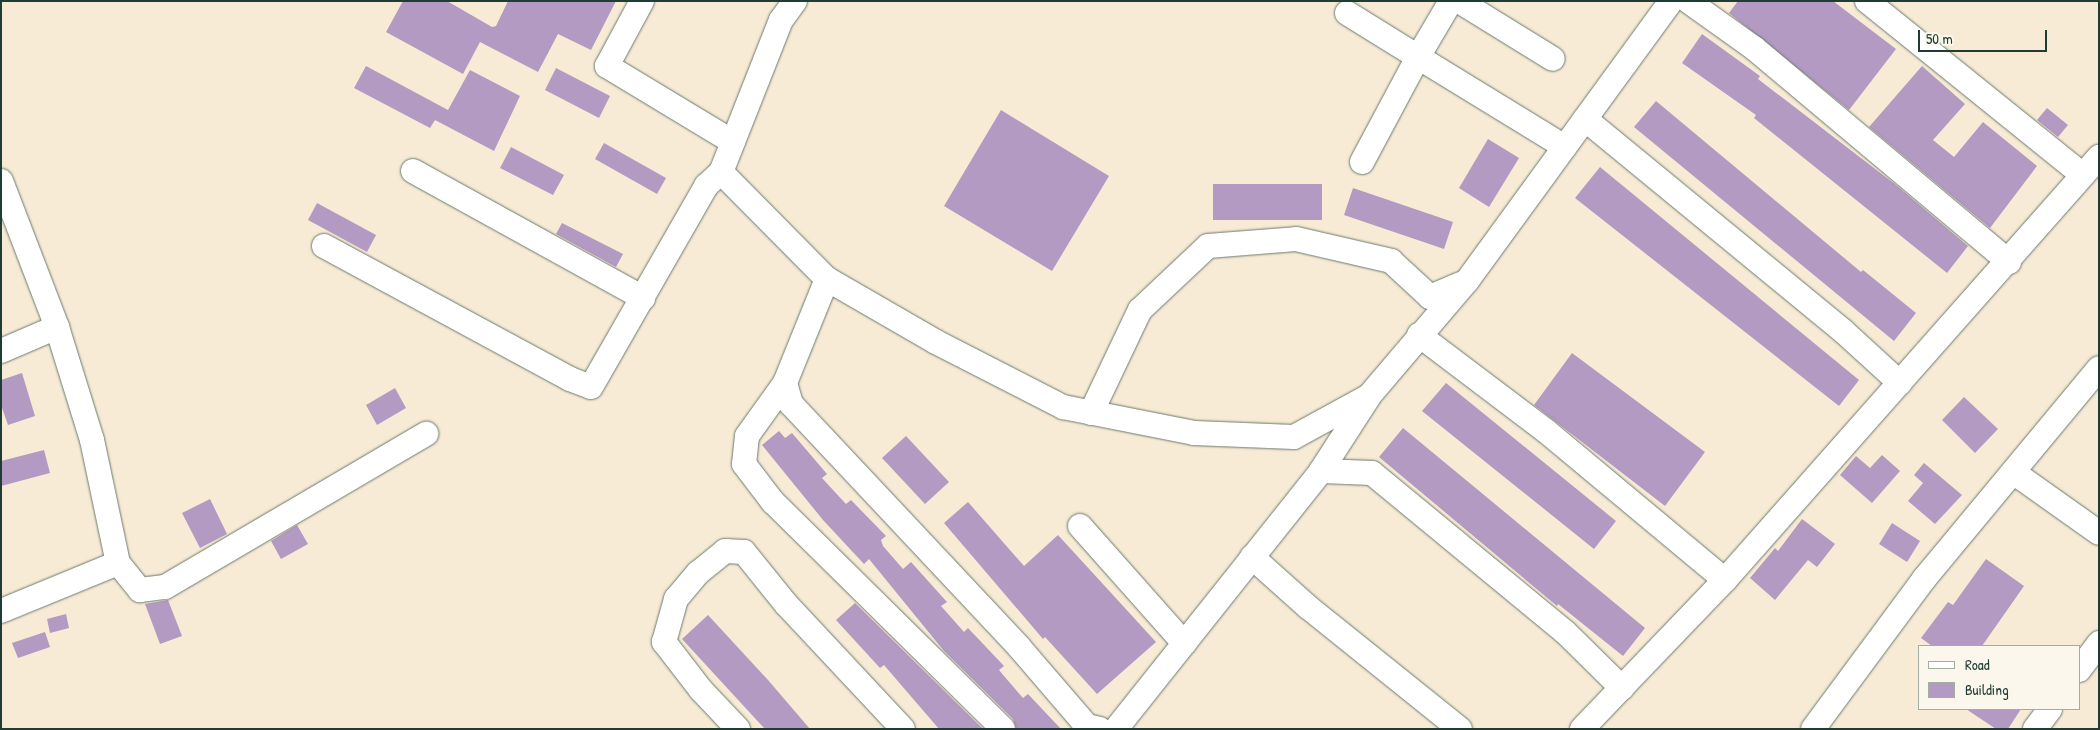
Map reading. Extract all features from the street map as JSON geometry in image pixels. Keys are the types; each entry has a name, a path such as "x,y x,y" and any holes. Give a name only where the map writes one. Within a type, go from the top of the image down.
{"street":[{"path":"642,1 607,66 733,142"},
{"path":"324,246 570,379 591,387 706,186 721,172 781,20 795,1"},
{"path":"1362,162 1418,57 1451,1"},
{"path":"1459,1 1553,59"},
{"path":"1116,729 1321,470 1369,396 1419,335 1467,281 1671,1"},
{"path":"1688,1 1754,48 2009,262"},
{"path":"1867,1 2083,175"},
{"path":"1347,12 1565,146"},
{"path":"1585,119 1836,325 1900,383"},
{"path":"1582,729 1725,580 2009,262 2099,157"},
{"path":"413,171 643,298"},
{"path":"721,172 827,279 936,342 1055,403 1091,413 1194,433 1294,437 1369,396"},
{"path":"1,181 57,327 92,440 118,563 140,590 165,588 426,434"},
{"path":"1091,413 1140,310 1208,246 1296,239 1305,241 1391,261 1430,297 1467,281"},
{"path":"827,279 785,383 748,436 744,464 773,502 1003,729"},
{"path":"1,352 57,327"},
{"path":"1419,335 1546,431 1725,580"},
{"path":"1813,729 1924,579 2099,368"},
{"path":"785,383 791,404 1019,647 1087,726 1100,729"},
{"path":"1321,470 1372,473 1566,632 1622,688"},
{"path":"2013,472 2099,533"},
{"path":"1080,526 1184,644"},
{"path":"738,729 701,690 664,642 676,599 698,573 725,551 744,552 786,604 903,729"},
{"path":"1252,557 1308,607 1460,729"},
{"path":"1,611 118,563"},
{"path":"2080,669 2099,643"},
{"path":"2035,729 2049,710"}],"building":[{"path":"403,1 447,1 492,27 496,26 508,1 616,1 591,50 558,34 538,72 480,42 463,74 386,32"},
{"path":"1738,1 1833,1 1896,49 1849,110 1729,13"},
{"path":"1702,34 1760,76 1758,79 1896,185 1968,246 1947,273 1754,118 1756,115 1682,63"},
{"path":"366,66 448,110 470,70 520,96 494,151 435,120 430,128 354,88"},
{"path":"1922,66 1965,104 1933,140 1954,157 1983,122 2037,166 1990,228 1869,127"},
{"path":"556,68 610,96 599,118 545,90"},
{"path":"1656,101 1861,272 1863,270 1916,313 1894,341 1634,127"},
{"path":"2047,108 2068,125 2058,137 2037,120"},
{"path":"1001,110 1109,176 1052,271 944,206"},
{"path":"1488,139 1519,158 1489,207 1459,188"},
{"path":"604,143 666,178 657,194 595,159"},
{"path":"511,147 564,175 553,195 500,168"},
{"path":"1600,167 1859,380 1839,406 1575,198"},
{"path":"1213,184 1322,184 1322,220 1213,220"},
{"path":"1353,188 1453,222 1444,249 1344,215"},
{"path":"317,203 376,235 367,252 308,220"},
{"path":"562,223 623,254 616,267 556,234"},
{"path":"1572,353 1705,452 1665,506 1534,405"},
{"path":"22,373 35,416 8,425 1,405 1,380"},
{"path":"1446,383 1616,521 1594,549 1422,411"},
{"path":"395,388 406,408 377,425 366,405"},
{"path":"1964,397 1998,429 1975,453 1942,420"},
{"path":"1403,428 1645,628 1623,656 1558,604 1557,606 1379,457"},
{"path":"779,431 785,438 792,433 827,474 822,478 846,504 851,500 886,536 881,540 883,546 903,569 911,562 947,602 941,606 964,632 968,628 1004,666 999,670 1023,698 1028,694 1061,729 1016,729 1013,719 944,651 869,559 864,564 823,520 762,445"},
{"path":"906,436 949,482 925,504 882,458"},
{"path":"44,450 50,473 1,486 1,461"},
{"path":"1882,455 1900,471 1872,503 1840,475 1856,456 1870,468"},
{"path":"1924,463 1962,495 1935,524 1908,501 1923,483 1914,475"},
{"path":"210,499 227,534 200,548 182,513"},
{"path":"968,502 1024,566 1058,535 1156,642 1097,694 1045,637 1043,639 944,523"},
{"path":"1802,519 1835,544 1817,567 1808,560 1775,600 1750,578 1775,548 1778,551"},
{"path":"1892,523 1920,541 1907,562 1879,544"},
{"path":"297,525 308,544 281,559 271,541"},
{"path":"1986,559 2024,586 1983,645 1931,645 1921,638 1948,602 1953,605"},
{"path":"168,600 182,636 160,644 145,604"},
{"path":"855,603 983,729 939,729 884,665 880,668 836,620"},
{"path":"66,614 69,628 50,633 47,619"},
{"path":"708,615 810,729 765,729 682,639"},
{"path":"45,632 50,647 18,658 12,643"},
{"path":"1968,710 2020,710 2008,729 1996,729"}]}
